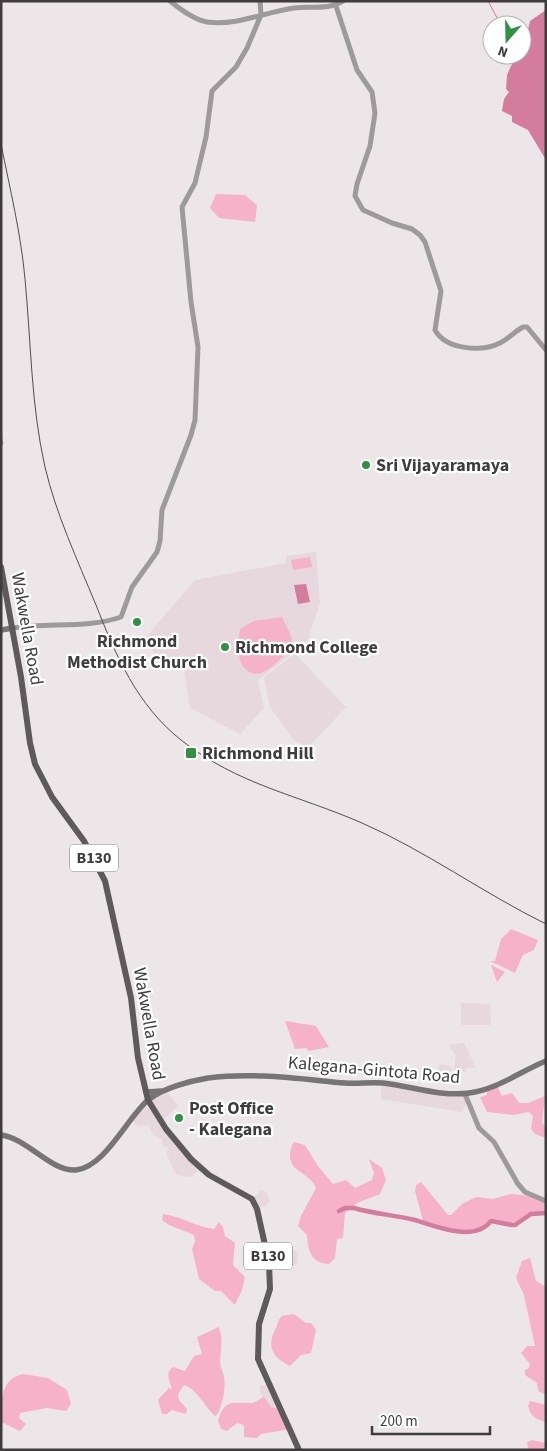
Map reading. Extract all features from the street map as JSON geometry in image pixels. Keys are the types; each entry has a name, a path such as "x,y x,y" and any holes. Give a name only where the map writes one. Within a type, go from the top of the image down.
{"main road":[{"name":"Wakwella Road","path":"1,567 35,764 52,797 91,852 109,892 119,948 131,998 138,1058 148,1100 166,1129 191,1159 209,1175 252,1199 268,1255 270,1289 259,1324 258,1359 300,1450"},
{"path":"1,630 13,628"},
{"name":"Kalegana-Gintota Road","path":"146,1092 164,1091 209,1078 268,1077 358,1084 381,1083 465,1094 496,1084 546,1061"},
{"name":"Kalegana-Gintota Road","path":"148,1100 164,1091"},
{"path":"1,1135 28,1146 60,1167 76,1170 86,1167 99,1158 148,1100"}],"street":[{"path":"170,1 196,18 207,22 245,21 293,8 336,6 343,1"},
{"path":"13,628 44,624 101,623 121,617 132,587 157,552 160,542 162,510 191,435 197,407 198,347 191,302 182,207 195,183 206,137 212,91 236,67 247,48 261,16 260,1"},
{"path":"336,6 357,70 372,92 375,113 374,128 356,184 355,196 358,204 371,215 412,229 425,242 441,291 435,330 438,336 456,345 488,348 501,343 522,327 526,327 546,350"},
{"path":"465,1094 479,1128 494,1142 518,1184 525,1192 546,1201"}],"shaded area":[{"path":"546,10 546,160 528,130 512,122 512,116 502,111 504,99 509,92 506,89 507,75 512,65 532,65 532,20"},
{"path":"216,194 245,195 257,205 255,222 219,218 210,208"},
{"name":"Richmond College","path":"316,552 320,603 307,642 258,680 264,708 240,734 190,708 183,664 153,652 146,637 195,580 286,563 286,556"},
{"path":"310,557 312,567 293,570 291,560"},
{"path":"306,584 310,602 298,604 294,585"},
{"path":"282,617 291,636 292,642 288,651 271,667 260,674 249,672 244,668 239,656 238,642 240,629 254,621"},
{"path":"295,654 346,707 308,748 294,740 270,707 264,677"},
{"path":"511,929 538,940 534,950 523,955 515,973 490,961 495,961 501,939"},
{"path":"491,965 505,972 497,982"},
{"path":"461,1003 490,1004 491,1025 461,1025"},
{"path":"285,1021 316,1026 329,1047 309,1051 306,1048 295,1049"},
{"path":"464,1043 472,1059 466,1058 473,1060 476,1068 467,1067 466,1072 454,1070 456,1055 462,1056 454,1054 449,1045"},
{"path":"440,1064 452,1067 448,1080 435,1076"},
{"path":"381,1083 465,1094 468,1100 462,1112 381,1099"},
{"path":"496,1084 502,1096 512,1093 519,1103 528,1103 545,1096 542,1122 546,1128 546,1138 535,1134 531,1129 533,1116 529,1112 514,1115 487,1112 480,1097 487,1095 487,1088"},
{"path":"168,1093 178,1106 161,1122 201,1168 191,1177 176,1175 167,1155 168,1146 163,1147 162,1139 153,1135 148,1125 139,1126 132,1121 148,1100"},
{"path":"294,1142 305,1145 318,1166 333,1184 346,1180 355,1188 372,1180 374,1173 369,1159 382,1168 386,1180 380,1194 357,1203 345,1213 343,1238 337,1239 335,1258 329,1264 314,1259 308,1246 307,1235 298,1226 301,1216 316,1188 293,1165 290,1154"},
{"path":"421,1182 448,1215 451,1215 462,1204 476,1197 493,1199 511,1194 530,1196 546,1202 546,1215 531,1214 514,1225 491,1221 477,1230 468,1232 449,1231 431,1227 424,1224 415,1191 416,1185"},
{"path":"261,1190 268,1194 269,1201 266,1206 259,1207 252,1199"},
{"path":"163,1214 207,1228 214,1229 219,1222 223,1227 225,1236 235,1243 233,1265 245,1277 242,1290 235,1305 221,1291 215,1291 199,1279 192,1249 195,1241 194,1235 169,1225 162,1220"},
{"path":"286,1243 298,1254 297,1264 288,1267 273,1266 269,1263 266,1247 276,1248"},
{"path":"530,1258 536,1281 546,1287 546,1395 538,1391 537,1383 525,1375 525,1370 529,1368 530,1364 521,1353 527,1346 535,1346 524,1295 516,1278 522,1261"},
{"path":"294,1314 306,1323 311,1323 316,1330 311,1353 301,1355 290,1366 276,1356 271,1342 280,1318"},
{"path":"219,1327 221,1340 220,1363 225,1383 223,1400 217,1415 215,1416 189,1387 184,1385 178,1394 179,1400 187,1409 186,1414 172,1410 167,1414 162,1414 158,1400 169,1388 172,1389 168,1377 170,1370 173,1367 185,1371 194,1356 202,1354 197,1337"},
{"path":"23,1374 48,1378 67,1390 71,1404 66,1411 47,1408 20,1413 19,1418 26,1424 20,1431 1,1422 1,1406 6,1386 15,1377"},
{"path":"271,1384 280,1409 271,1408 260,1393 260,1386"},
{"path":"264,1397 271,1407 280,1409 290,1429 261,1434 257,1438 244,1437 244,1425 237,1423 227,1431 221,1429 218,1421 227,1405 231,1403 253,1403"},
{"path":"530,1401 546,1405 546,1422 536,1419 532,1415 528,1406"},
{"path":"532,1440 546,1443 546,1450 528,1450 527,1442"}],"waterway":[{"path":"488,1 496,15"},
{"path":"1,435 3,444 1,446"},
{"path":"1,632 1,638"},
{"path":"339,1211 345,1208 354,1208 415,1220 443,1229 465,1232 484,1228 491,1221 512,1225"},
{"path":"515,1225 531,1214 546,1213"}],"railway":[{"path":"1,144 21,245 34,397 45,467 74,554 120,661 140,695 152,711 181,740 224,768 246,779 338,813 386,834 546,924"}],"place":[{"name":"Sri Vijayaramaya","path":"366,465"},
{"name":"Richmond Methodist Church","path":"137,622"},
{"name":"Richmond College","path":"225,647"},
{"name":"Richmond Hill","path":"191,753"},
{"name":"Post Office - Kalegana","path":"179,1118"}]}
